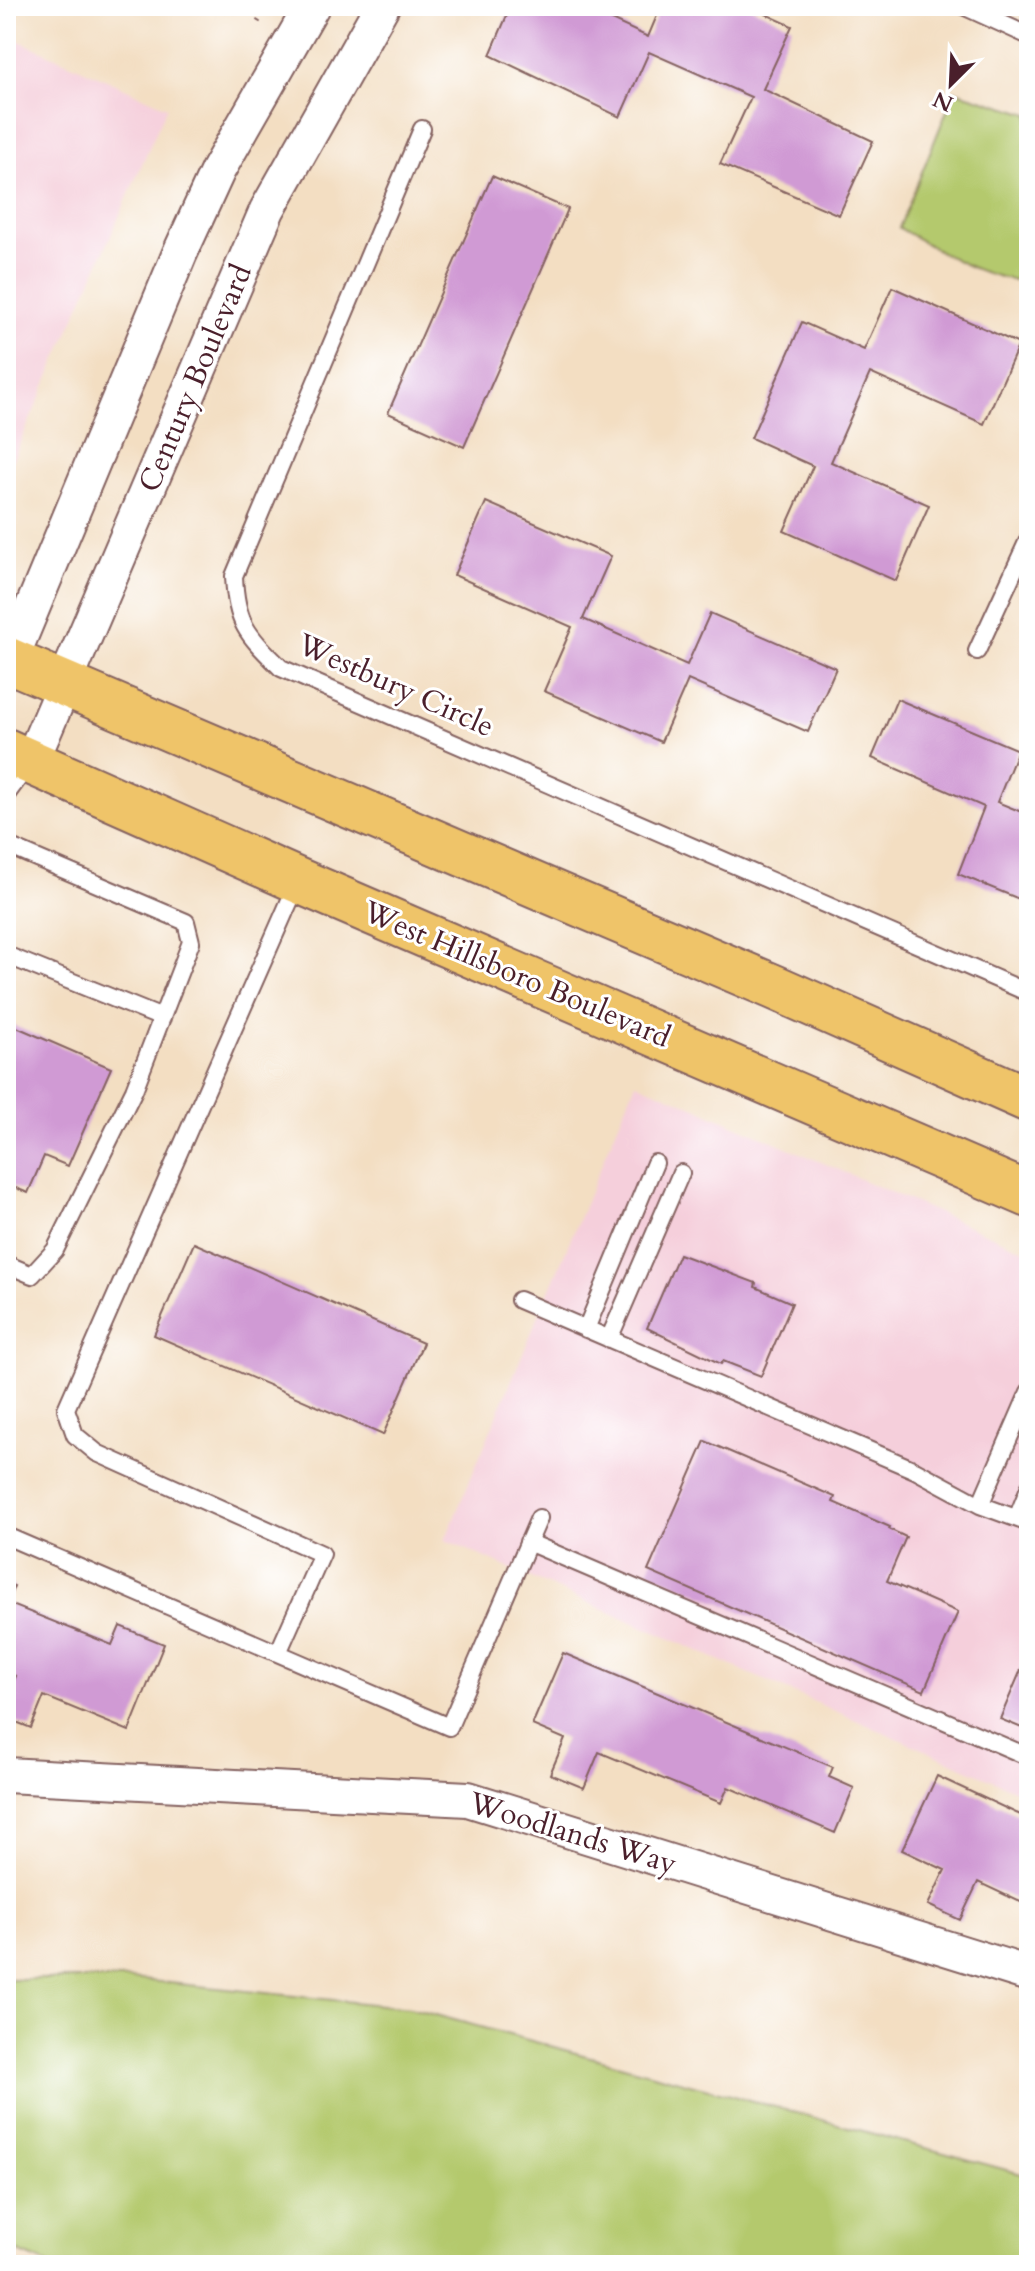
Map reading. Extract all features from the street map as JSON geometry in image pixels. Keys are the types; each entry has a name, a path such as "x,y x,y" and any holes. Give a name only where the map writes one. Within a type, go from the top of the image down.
{"main road":[{"path":"7,663 66,685 774,987 1029,1100"},
{"name":"West Hillsboro Boulevard","path":"14,769 299,881 1029,1194"}],"street":[{"name":"Century Boulevard","path":"7,663 218,170 312,6"},
{"name":"Century Boulevard","path":"14,769 66,685 267,210 382,6"},
{"path":"6,1756 54,1777"},
{"name":"Woodlands Way","path":"6,1775 468,1799 1029,1974"}],"lane":[{"path":"963,6 1029,36"},
{"name":"Westbury Circle","path":"422,129 234,576 235,608 252,640 281,668 1029,993"},
{"path":"977,651 1029,538"},
{"path":"6,845 186,922 191,942 134,1090 55,1250 32,1275 6,1264"},
{"path":"278,1653 322,1554 97,1453 75,1435 66,1409 299,881"},
{"path":"6,955 162,1018"},
{"path":"586,1329 655,1163"},
{"path":"609,1339 681,1173"},
{"path":"519,1300 915,1470 980,1505 1023,1520 1029,1488"},
{"path":"980,1505 1029,1392"},
{"path":"6,1536 449,1727 539,1518"},
{"path":"528,1542 1029,1757"}],"path":[{"path":"258,22 268,6"}],"shaded area":[{"path":"6,35 167,107 6,475"},
{"path":"636,1082 1029,1252 1029,1796 445,1540"}],"green space":[{"path":"955,91 1029,114 1029,281 994,276 978,270 899,228"},
{"path":"6,1979 131,1979 410,2008 1029,2176 1029,2265 50,2265 6,2247"}],"building":[{"path":"511,6 581,6 648,37 661,6 748,6 792,26 763,89 873,141 839,215 720,164 751,97 649,52 620,117 490,55"},
{"path":"492,176 568,209 464,447 388,413"},
{"path":"892,287 1019,344 984,424 870,373 831,462 929,505 896,581 784,531 813,466 751,438 802,322 864,350"},
{"path":"486,502 611,556 583,619 687,665 710,613 836,668 808,732 688,680 661,742 544,691 572,627 454,575"},
{"path":"897,699 1018,750 997,802 1029,815 1029,903 958,874 984,807 872,758"},
{"path":"12,1025 111,1068 68,1166 44,1156 28,1193 6,1184 6,1039"},
{"path":"194,1243 423,1343 383,1435 154,1335"},
{"path":"679,1254 756,1283 755,1287 792,1303 761,1376 723,1361 721,1364 647,1328"},
{"path":"705,1441 835,1497 833,1502 906,1537 887,1581 958,1612 924,1691 648,1571"},
{"path":"6,1583 14,1586 7,1603 112,1645 120,1626 164,1644 129,1731 44,1696 31,1728 6,1718 6,1699 16,1676 6,1672"},
{"path":"1029,1651 1029,1731 1000,1719"},
{"path":"563,1653 833,1767 829,1777 854,1788 835,1833 728,1787 721,1803 599,1752 584,1788 550,1774 565,1739 532,1725"},
{"path":"937,1776 1029,1819 1029,1906 978,1882 960,1920 928,1905 945,1870 902,1850"}]}
